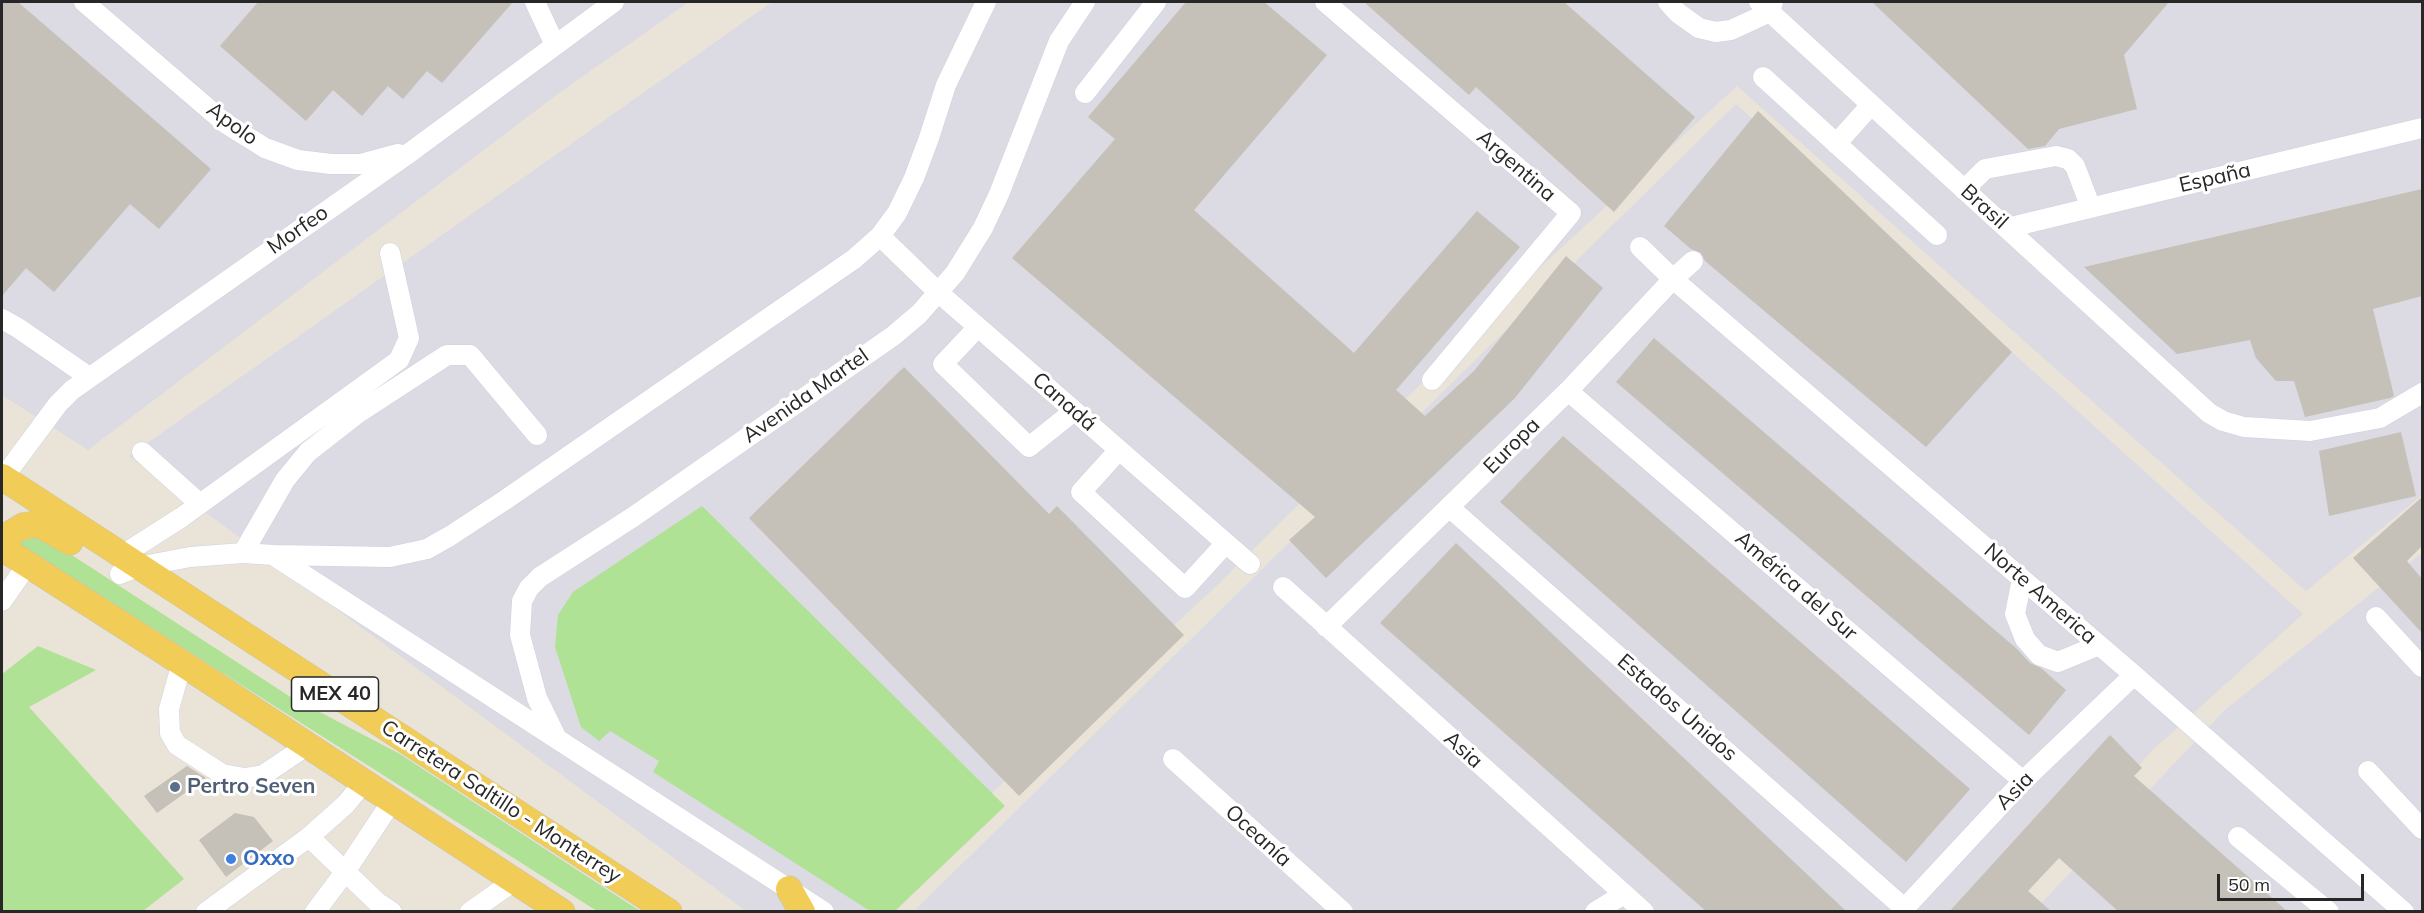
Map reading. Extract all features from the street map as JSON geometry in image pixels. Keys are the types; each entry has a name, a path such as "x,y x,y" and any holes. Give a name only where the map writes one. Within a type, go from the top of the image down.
{"main road":[{"path":"2,478 127,566"},
{"path":"2,539 23,526 38,524 127,566"},
{"name":"MEX 40","path":"2,548 562,912"},
{"name":"Carretera Saltillo - Monterrey","path":"127,566 330,710 379,736 430,756 669,912"},
{"path":"789,889 802,912"}],"street":[{"name":"Apolo","path":"84,2 225,123 265,148 298,160 330,164 362,164 412,151"},
{"path":"535,2 555,45"},
{"name":"Morfeo","path":"2,478 58,404 89,377 412,151 614,2"},
{"path":"127,566 190,557 243,553 390,557 427,549 469,524 854,259 880,236 897,213 914,178 946,85 986,2"},
{"name":"Avenida Martel","path":"557,739 537,698 520,635 522,601 529,588 540,577 633,517 893,336 939,293 955,273 983,228 999,194 1059,41 1084,2"},
{"path":"1085,93 1156,2"},
{"name":"Argentina","path":"1325,2 1570,213 1432,380"},
{"path":"1668,2 1678,13 1699,28 1716,32 1731,30 1768,5"},
{"name":"Brasil","path":"1768,5 1871,105 2209,413 2223,421 2244,427 2310,431 2380,418 2422,393"},
{"path":"1763,77 1936,235"},
{"path":"1836,144 1871,105"},
{"name":"España","path":"2007,228 2422,128"},
{"path":"1964,190 1985,169 2056,156 2068,159 2075,166 2091,208"},
{"name":"Canadá","path":"880,236 939,293 1250,564"},
{"path":"1640,247 1673,279"},
{"path":"127,566 200,504 399,360 409,338 390,253"},
{"name":"Europa","path":"1326,627 1568,391 1673,279 1693,261"},
{"name":"Norte America","path":"1673,279 2134,675 2404,912"},
{"path":"2,319 89,377"},
{"path":"978,327 943,364 1029,447 1074,411"},
{"path":"243,553 285,480 308,452 358,413 447,354 470,355 537,435"},
{"name":"América del Sur","path":"1568,391 2023,782"},
{"path":"1119,450 1081,492 1185,588 1226,543"},
{"path":"142,452 200,504"},
{"name":"Estados Unidos","path":"1449,507 1902,910"},
{"path":"273,555 824,912"},
{"path":"2,601 27,565"},
{"path":"2022,579 2016,614 2025,639 2039,655 2058,662 2099,645"},
{"name":"Asia","path":"1283,587 1644,912"},
{"path":"2376,617 2422,667"},
{"path":"182,663 169,709 170,733 177,745 204,763 222,774 245,778 263,775 308,745"},
{"name":"Asia","path":"1902,910 2023,782 2134,675"},
{"name":"Oceanía","path":"1173,759 1343,912"},
{"path":"2368,771 2422,829"},
{"path":"206,912 309,837 346,804 364,782"},
{"path":"315,912 345,872 392,801"},
{"path":"309,837 377,902 392,912"},
{"path":"2238,837 2329,912"},
{"path":"470,912 513,881"},
{"path":"1595,912 1624,894"}],"shaded area":[{"path":"2,2 689,2 559,93 88,450 2,395"},
{"path":"772,2 2422,2 2422,495 2306,591 1737,86 1524,282 1210,592 864,911 746,911 129,456"},
{"path":"1736,104 2303,614 2155,748 2000,911 913,912"},
{"path":"2422,553 2422,911 2033,912 2226,709"}],"green space":[{"path":"702,506 1005,806 895,911 870,911 653,772 659,761 610,731 599,741 581,727 555,647 558,615 573,592"},
{"path":"36,536 44,537 289,696 400,754 640,911 597,911 18,543"},
{"path":"38,646 96,670 29,707 184,879 143,911 2,911 2,674"}],"building":[{"path":"2,2 18,2 211,169 159,229 130,204 54,292 26,268 2,296"},
{"path":"258,2 513,2 442,83 427,71 403,99 388,86 362,116 333,90 306,121 220,46"},
{"path":"1186,2 1264,2 1327,55 1194,210 1354,353 1477,211 1520,247 1396,390 1425,416 1474,371 1566,256 1603,288 1514,399 1326,578 1289,540 1315,517 1012,258 1115,139 1088,117"},
{"path":"1364,2 1564,2 1695,117 1614,212 1476,87 1469,95"},
{"path":"1872,2 2169,2 2124,55 2137,109 2059,129 2045,146 2028,149"},
{"path":"1758,111 2012,352 1926,447 1705,261 1701,253 1691,249 1664,226"},
{"path":"2422,189 2422,296 2373,309 2394,396 2390,398 2305,417 2294,381 2276,381 2256,358 2250,340 2177,354 2084,267"},
{"path":"1654,338 2017,649 2030,663 2041,668 2066,690 2029,735 1616,382"},
{"path":"904,367 1049,514 1057,506 1184,635 1019,796 749,518"},
{"path":"2401,432 2416,496 2329,516 2319,451"},
{"path":"1563,436 1970,789 1906,862 1500,502"},
{"path":"2422,497 2422,546 2407,561 2422,579 2422,633 2353,558"},
{"path":"1456,543 1847,912 1707,912 1380,623"},
{"path":"2110,735 2142,768 2134,776 2288,912 2119,912 2059,858 2028,891 2052,912 1949,912"},
{"name":"Pertro Seven","path":"187,766 206,778 157,813 144,796"},
{"name":"Oxxo","path":"235,813 254,817 273,841 226,877 199,840"}],"place":[{"name":"Pertro Seven","path":"175,787"},
{"name":"Oxxo","path":"231,859"}]}
